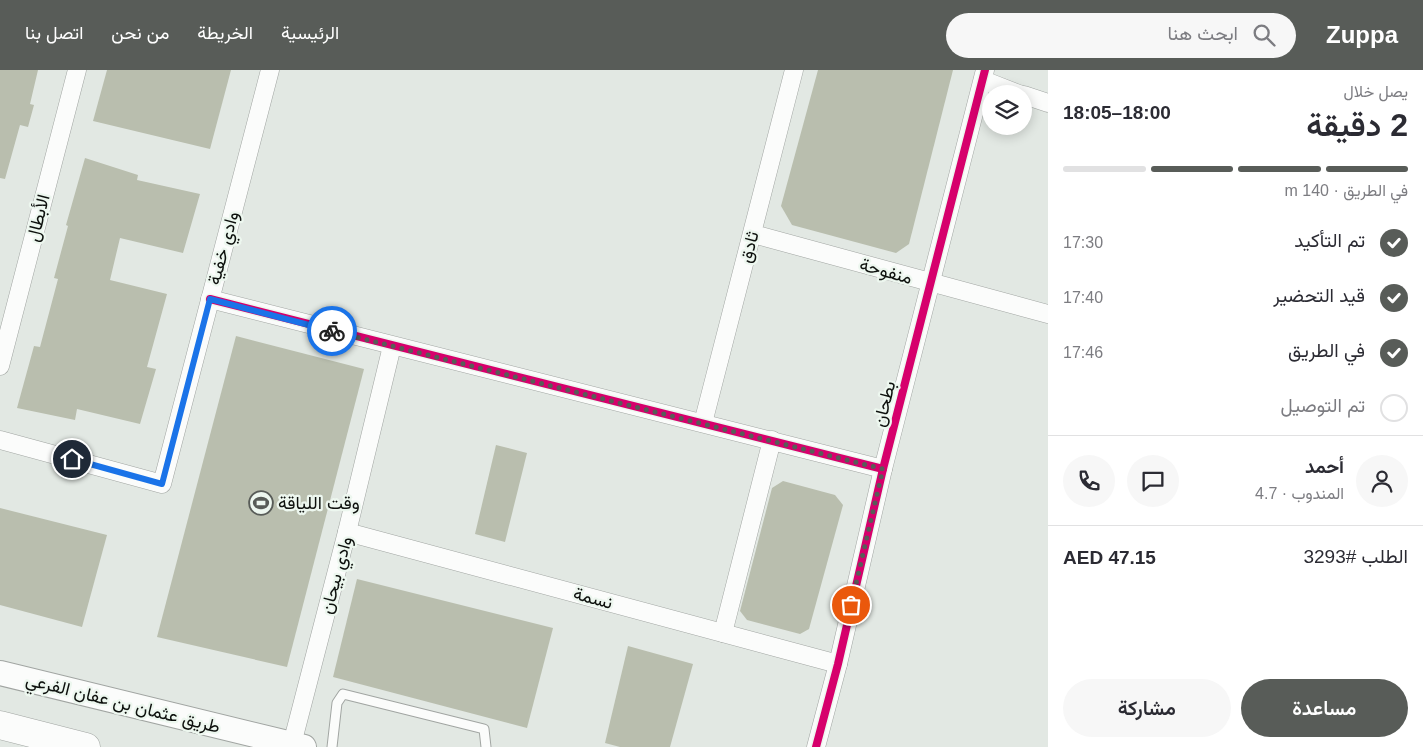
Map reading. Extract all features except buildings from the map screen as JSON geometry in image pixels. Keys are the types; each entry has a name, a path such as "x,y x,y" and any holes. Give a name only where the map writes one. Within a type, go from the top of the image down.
{"main road":[{"path":"0,725 86,747"}],"street":[{"name":"الأبطال","path":"0,366 76,70"},
{"name":"وادي خفية","path":"0,440 162,484 270,70"},
{"name":"ثادق","path":"703,423 794,70"},
{"path":"984,75 1002,85"},
{"name":"بطحان","path":"816,747 838,664 883,469 984,75"},
{"path":"1032,98 1048,103"},
{"name":"منفوحة","path":"753,234 931,284 1048,314"},
{"path":"210,299 883,469"},
{"name":"وادي بيحان","path":"298,746 392,346"},
{"path":"723,633 772,440"},
{"name":"نسمة","path":"348,532 838,664"},
{"name":"طريق عثمان بن عفان الفرعي","path":"0,673 298,746"}],"lane":[{"path":"332,747 336,703 343,694 484,729 486,747"}],"cycle path":[{"path":"816,747 838,664 883,469 985,70"},
{"path":"210,299 883,469"}],"way so far":[{"path":"332,331 883,469 851,605"}],"place":[{"name":"وقت اللياقة","path":"261,503"}],"route":[{"path":"72,459 162,484 210,299 332,331"}]}
